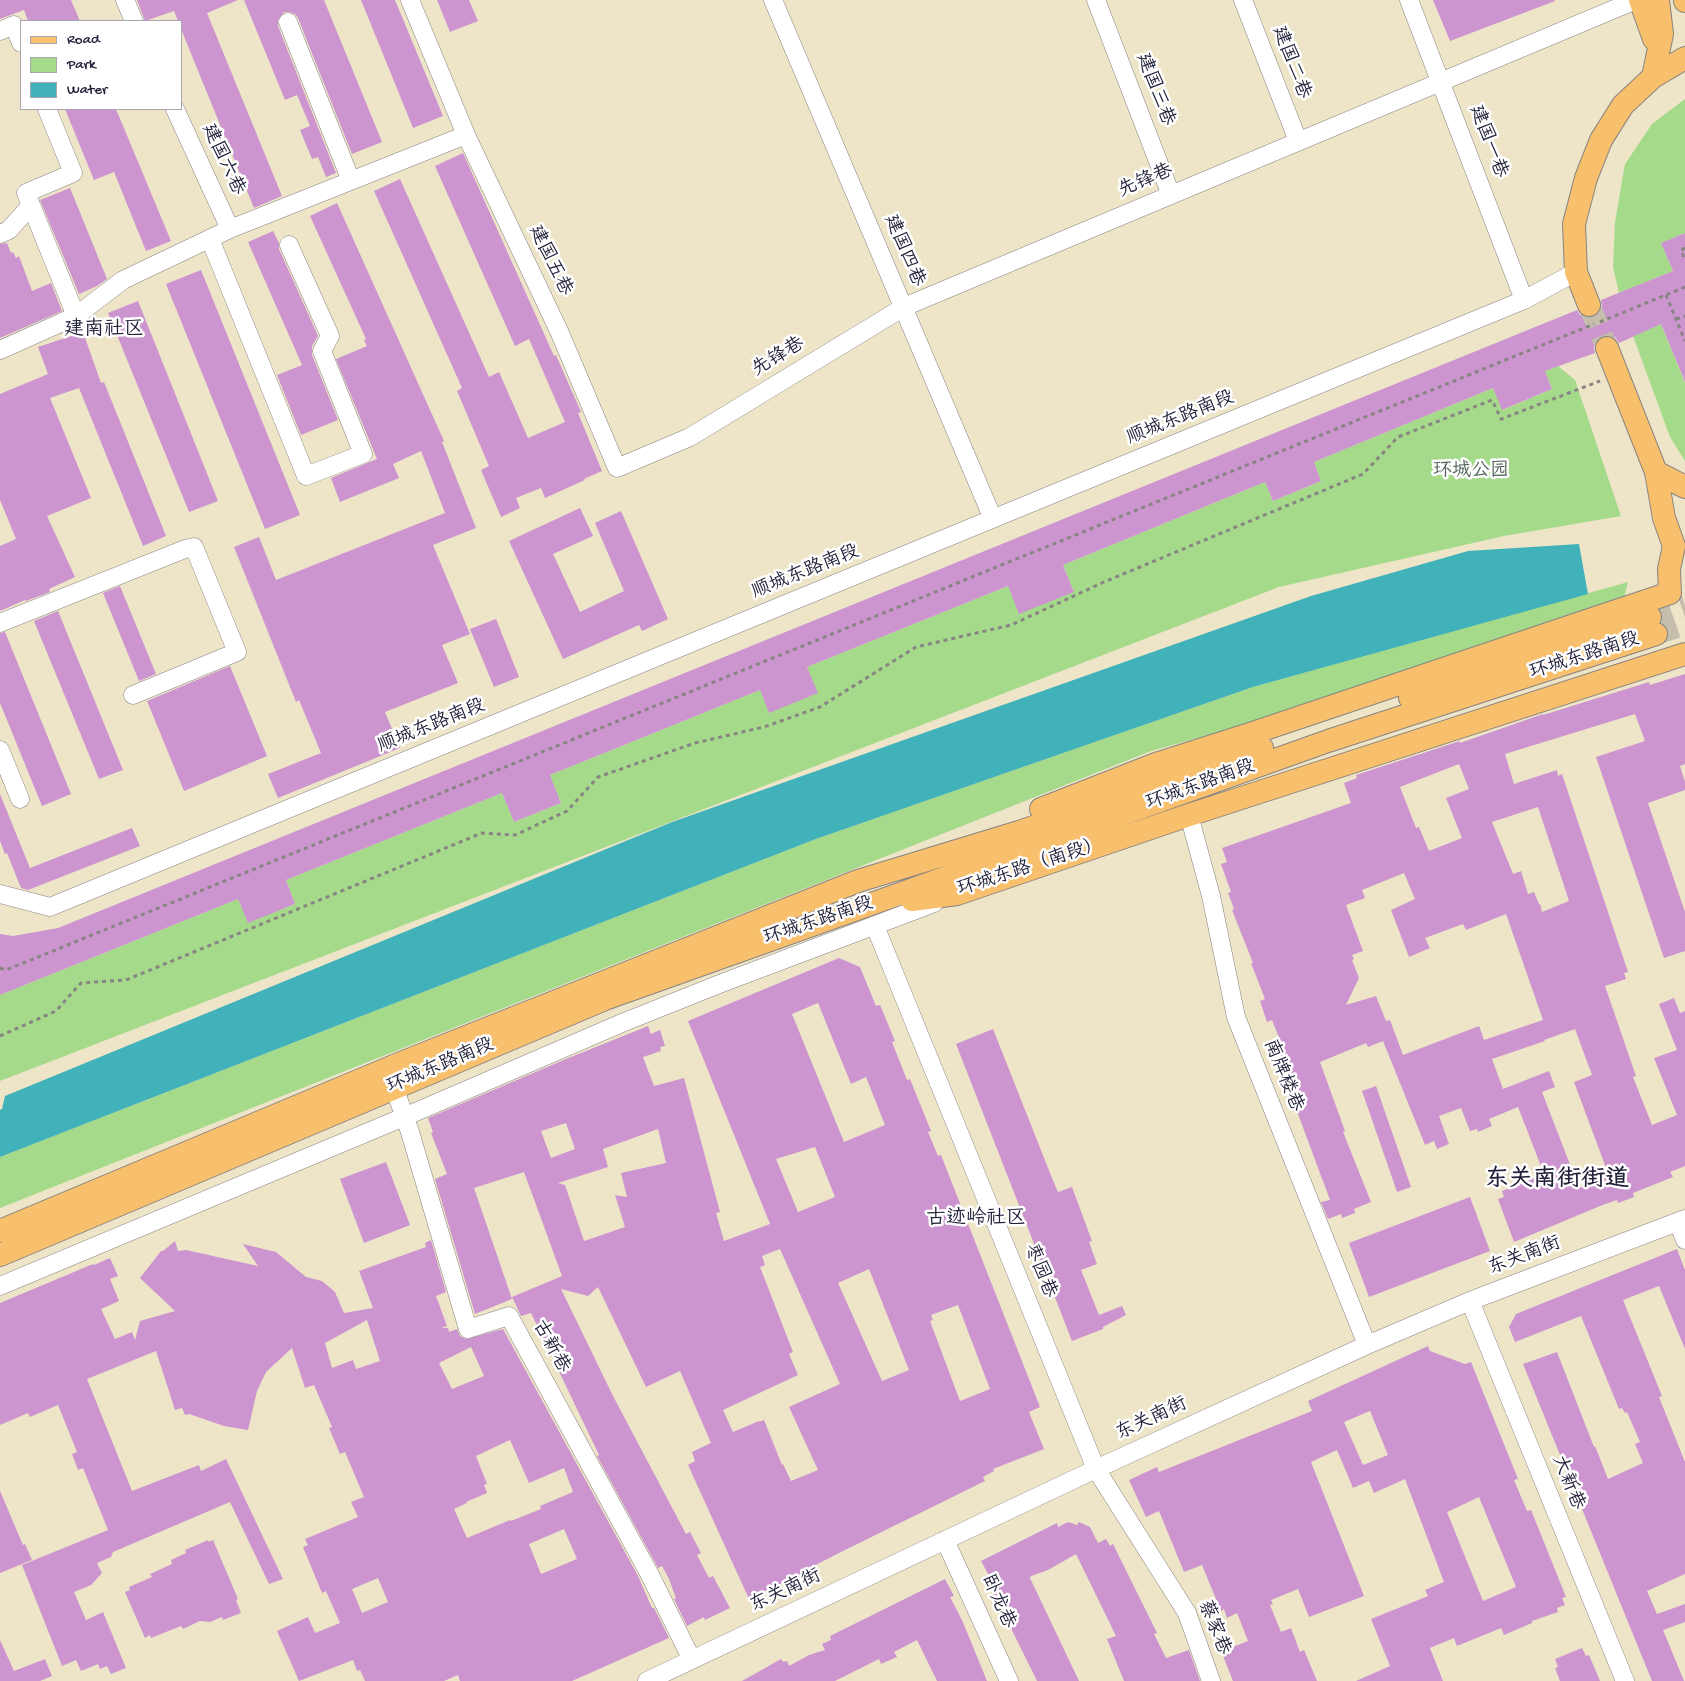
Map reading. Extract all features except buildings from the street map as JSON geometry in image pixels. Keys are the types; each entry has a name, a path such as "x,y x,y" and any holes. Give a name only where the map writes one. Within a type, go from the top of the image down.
{"main road":[{"path":"1640,0 1658,52"},
{"path":"1653,77 1662,34 1658,0"},
{"path":"1589,305 1576,272 1574,224 1586,178 1601,140 1623,105 1653,77 1685,58"},
{"path":"858,881 1156,764 1680,591 1669,569 1674,546 1664,518 1656,472 1608,348"},
{"path":"1656,472 1685,487"},
{"name":"环城东路南段","path":"0,1231 401,1063 858,881 1019,832 1653,626 1328,741 872,915 605,999 0,1255"},
{"name":"环城东路（南段）","path":"872,915 957,894 1189,815 1684,654"}],"street":[{"path":"125,0 134,20"},
{"name":"建国五巷","path":"410,0 466,135 560,331 617,468 690,437"},
{"name":"建国四巷","path":"773,0 993,519"},
{"name":"建国三巷","path":"1096,0 1171,195"},
{"name":"建国二巷","path":"1243,0 1298,142"},
{"name":"建国一巷","path":"1409,0 1524,300"},
{"name":"先锋巷","path":"690,437 904,307 1636,0"},
{"path":"288,22 351,181"},
{"path":"0,31 14,25 20,40"},
{"path":"47,110 73,173 26,193 76,316"},
{"name":"建国六巷","path":"175,110 230,230"},
{"path":"0,350 76,316 123,280 210,239 466,135"},
{"path":"0,234 10,230 31,205"},
{"path":"210,239 306,476 363,454 322,352 330,336 290,245"},
{"name":"顺城东路南段","path":"0,894 50,907 1524,300 1576,272"},
{"path":"0,623 194,547 237,652 133,695"},
{"path":"0,750 20,799"},
{"name":"南牌楼巷","path":"1189,815 1211,896 1236,1017 1367,1345"},
{"path":"0,1286 404,1117 622,1023 722,983 872,915"},
{"name":"枣园巷","path":"872,915 1096,1469 1157,1567"},
{"name":"古新巷","path":"394,1087 468,1329 509,1316 650,1575 692,1660"},
{"path":"1682,1221 1685,1240"},
{"name":"东关南街","path":"647,1681 1096,1469 1367,1345 1470,1301 1682,1221"},
{"name":"大新巷","path":"1470,1301 1625,1681"},
{"name":"卧龙巷","path":"945,1540 1009,1681"},
{"name":"蔡家巷","path":"1157,1567 1187,1613 1211,1681"}],"path":[{"path":"1685,248 1681,250 1685,260"},
{"path":"0,968 6,970 1685,287"},
{"path":"1666,295 1685,341"},
{"path":"1676,319 1685,316"},
{"path":"0,1036 56,1011 81,983 126,980 482,833 515,835 568,812 598,776 695,743 764,727 820,707 916,647 1011,625 1104,582 1363,474 1398,437 1492,400 1501,419 1617,374"}],"green space":[{"path":"1685,99 1685,233 1661,243 1673,271 1619,293 1613,267 1615,222 1625,164 1652,124"},
{"path":"1661,324 1685,383 1685,461 1670,437 1633,336"},
{"name":"环城公园","path":"1558,366 1575,380 1621,516 1504,536 1279,587 0,1081 0,995 238,899 248,922 295,904 286,880 502,793 514,822 561,803 550,775 760,690 817,693 807,667 1008,586 1074,592 1063,565 1265,482 1273,501 1321,481 1314,462 1493,388 1503,410 1552,389 1545,371"},
{"path":"1628,582 1622,606 1255,722 1151,751 0,1208 0,1157 816,839 1253,687"}],"water":[{"path":"1579,544 1588,594 1253,687 816,839 0,1157 0,1110 2,1109 5,1096 672,822 1311,596 1468,551"}],"tunnel":[{"path":"1589,305 1607,348"},
{"path":"1650,617 1685,605"},
{"path":"1656,634 1685,624"}],"district":[{"name":"建南社区","path":"104,331"},
{"name":"东关南街街道","path":"1557,1181"},
{"name":"古迹岭社区","path":"976,1220"}]}
